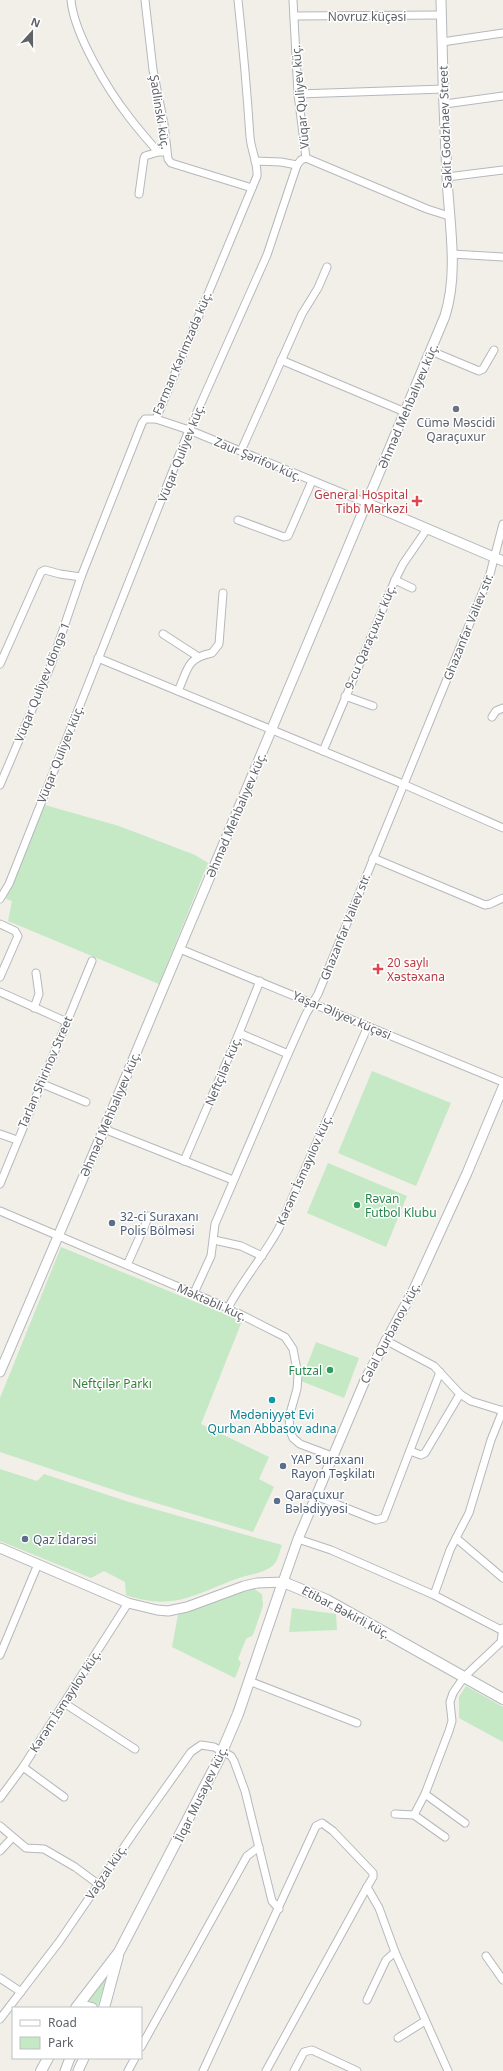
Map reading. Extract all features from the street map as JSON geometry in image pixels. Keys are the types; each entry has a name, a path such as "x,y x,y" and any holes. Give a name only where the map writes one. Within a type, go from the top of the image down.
{"main road":[{"name":"İlqar Musayev küç.","path":"119,1952 196,1805 222,1751 249,1681 283,1582"},
{"name":"Etibar Bəkirli küç.","path":"283,1582 327,1600 503,1699"},
{"path":"78,2007 119,1952"},
{"path":"104,2007 119,1952"},
{"path":"41,2071 48,2059"}],"street":[{"path":"71,0 79,33 97,67 128,116 158,152"},
{"name":"Şadlinski küç.","path":"145,0 153,70 164,124 168,159 171,162 252,188"},
{"name":"Fərman Kərimzadə küç.","path":"81,577 142,423 144,419 156,419 257,176 250,138 249,100 238,0"},
{"name":"Vüqar Quliyev küç.","path":"0,898 9,884 189,430 267,255 298,166 301,160 306,158 298,94 293,0"},
{"name":"Sakit Godzhaev Street","path":"441,0 447,177 452,254"},
{"name":"Novruz küçəsi","path":"294,16 441,15"},
{"path":"442,42 503,33"},
{"path":"298,94 444,89"},
{"path":"445,104 503,96"},
{"path":"139,194 145,156 158,152 166,152"},
{"path":"306,158 427,209 449,216"},
{"path":"255,162 281,162 298,166"},
{"path":"447,177 503,170"},
{"path":"452,254 503,257"},
{"name":"Əhməd Mehbalıyev küç.","path":"0,1372 104,1130 431,351 449,305 452,285 452,254"},
{"path":"241,451 306,305 318,288 327,266"},
{"path":"431,351 479,371 482,369 494,350"},
{"path":"281,360 405,412"},
{"name":"Zaur Şərifov küç.","path":"156,419 189,430 241,451 503,561"},
{"path":"238,520 284,537 288,536 312,481"},
{"name":"Ghazanfar Valiev str.","path":"194,1293 211,1256 215,1224 233,1180 288,1054 313,1003 490,574 503,524"},
{"name":"9-cu Qaraçuxur küç.","path":"323,751 402,564 427,529"},
{"path":"0,664 41,572 45,570 81,577"},
{"name":"Vüqar Quliyev döngə 1","path":"0,785 51,665 81,577"},
{"path":"395,580 412,588"},
{"path":"163,634 197,656 212,654 219,644 223,593"},
{"path":"178,691 189,667 197,656"},
{"path":"98,658 403,784 503,828"},
{"path":"345,696 373,706"},
{"path":"492,717 496,711 503,708"},
{"path":"373,858 485,905 503,898"},
{"path":"0,924 14,931 18,936 0,977"},
{"name":"Yaşar Əliyev küçəsi","path":"180,949 503,1082"},
{"name":"Tarlan Shirinov Street","path":"0,1184 92,961"},
{"path":"34,1008 38,994 36,973"},
{"name":"Neftçilər küç.","path":"184,1161 240,1033 260,981"},
{"path":"0,993 67,1022"},
{"name":"Kərəm İsmayılov küç.","path":"228,1308 244,1280 262,1256 279,1228 368,1026"},
{"path":"240,1033 288,1054"},
{"path":"40,1084 86,1102"},
{"name":"Cəlal Qurbanov küç.","path":"283,1582 298,1539 366,1378 385,1340 414,1289 467,1173 503,1087"},
{"path":"104,1130 233,1180"},
{"path":"0,1134 17,1140"},
{"name":"Məktəbli küç.","path":"0,1211 194,1293 274,1330 290,1342 296,1357 298,1375 297,1389 289,1417 290,1431 293,1438 300,1444 332,1456"},
{"path":"127,1265 149,1216"},
{"path":"214,1240 242,1246 262,1256"},
{"path":"385,1340 429,1363 440,1372 460,1394 471,1401 503,1411 491,1440 469,1513 450,1550 434,1595"},
{"path":"316,1496 376,1520 381,1520 384,1518 440,1372"},
{"path":"410,1452 421,1455 425,1453 460,1394"},
{"path":"456,1538 503,1578"},
{"path":"298,1539 331,1550 434,1595 503,1630 501,1642 464,1676 451,1697 452,1721 425,1794 414,1815"},
{"name":"Etibar Bəkirli küç.","path":"0,1548 128,1604 157,1610 178,1609 244,1586 258,1583 283,1582"},
{"path":"0,1655 38,1564"},
{"name":"Kərəm İsmayılov küç.","path":"0,1798 23,1767 128,1604"},
{"path":"249,1681 358,1723"},
{"path":"64,1703 134,1749"},
{"name":"Vağzal küç.","path":"0,2019 60,1942 98,1884 191,1752 202,1745 214,1747 222,1751"},
{"path":"222,1751 231,1756 234,1761 245,1791 272,1901 279,1909"},
{"path":"23,1767 64,1798"},
{"path":"425,1794 465,1824"},
{"path":"396,1814 414,1815 445,1837"},
{"path":"203,2071 319,1824 326,1825 373,1873 373,1877 366,1887 266,2071"},
{"path":"0,1826 12,1838 26,1848 44,1848 62,1858 98,1884"},
{"path":"0,1851 12,1838"},
{"path":"142,2045 247,1856 259,1847"},
{"path":"366,1887 379,1908 395,1952 448,2071"},
{"path":"367,2000 386,1960 395,1952"},
{"path":"486,1956 503,1980"},
{"path":"0,1978 21,1992"},
{"path":"398,2038 425,2021"},
{"path":"294,2071 304,2052 307,2050 312,2050 357,2071"},
{"path":"65,2071 70,2059"},
{"path":"78,2071 84,2059"},
{"path":"128,2071 134,2059"}],"green space":[{"path":"45,805 119,826 195,855 208,863 159,984 8,921 12,901 6,899"},
{"path":"372,1071 451,1103 416,1186 338,1153"},
{"name":"Rəvan Futbol Klubu","path":"328,1163 407,1196 386,1247 307,1213"},
{"name":"Neftçilər Parkı","path":"61,1247 242,1321 201,1424 269,1457 259,1479 274,1487 253,1532 129,1495 0,1452 0,1398"},
{"name":"Futzal","path":"316,1342 359,1358 344,1398 301,1381"},
{"path":"0,1469 37,1481 44,1474 129,1502 282,1545 275,1563 263,1571 236,1579 182,1599 157,1602 142,1600 126,1595 125,1582 104,1571 91,1578 0,1541"},
{"path":"249,1589 254,1589 262,1594 263,1606 253,1635 246,1639 238,1659 241,1663 235,1678 172,1647 178,1615"},
{"path":"292,1608 336,1614 337,1630 289,1632"},
{"path":"466,1686 503,1707 503,1742 459,1718 459,1697"},
{"path":"107,1976 98,2005 88,2000"}],"place":[{"name":"Cümə Məscidi Qaraçuxur","path":"456,409"},
{"name":"General Hospital Tibb Mərkəzi","path":"417,501"},
{"name":"20 saylı Xəstəxana","path":"378,969"},
{"name":"Rəvan Futbol Klubu","path":"357,1205"},
{"name":"32-ci Suraxanı Polis Bölməsi","path":"112,1223"},
{"name":"Futzal","path":"330,1370"},
{"name":"Mədəniyyət Evi Qurban Abbasov adına","path":"272,1400"},
{"name":"YAP Suraxanı Rayon Təşkilatı","path":"283,1466"},
{"name":"Qaraçuxur Bələdiyyəsi","path":"277,1501"},
{"name":"Qaz İdarəsi","path":"25,1539"}]}
